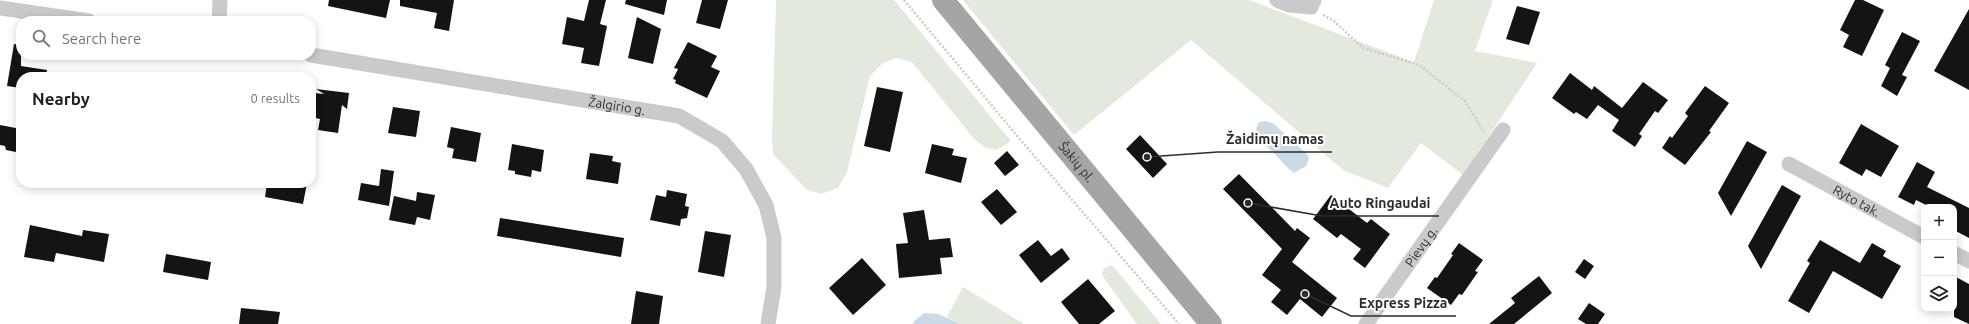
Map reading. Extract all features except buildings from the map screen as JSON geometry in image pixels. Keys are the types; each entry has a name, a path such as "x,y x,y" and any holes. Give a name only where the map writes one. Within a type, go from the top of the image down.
{"main road":[{"name":"Šakių pl.","path":"943,0 1211,324"}],"street":[{"path":"219,16 220,0"},
{"path":"1277,0 1289,5 1312,4"},
{"path":"0,8 55,16"},
{"name":"Žalgirio g.","path":"316,56 679,116 722,141 746,168 766,205 774,238 774,287 768,324"},
{"name":"Pievų g.","path":"1366,324 1503,130"},
{"name":"Ryto tak.","path":"1789,164 1921,235"},
{"path":"1957,255 1969,261"}],"path":[{"path":"904,0 1018,137 1179,324"},
{"path":"1312,4 1334,21 1363,48 1419,65 1465,101 1492,146"}],"shaded area":[{"path":"776,0 894,0 1011,141 997,150 986,148 975,140 912,62 896,58 883,63 870,76 847,172 838,188 821,194 807,190 773,154 772,139"},
{"path":"963,0 1249,0 1414,62 1434,0 1493,0 1475,51 1537,63 1463,175 1421,143 1388,188 1343,170 1191,40 1074,135"},
{"path":"1112,265 1161,324 1137,324 1102,275 1104,268"},
{"path":"963,287 1024,324 961,324 947,317"}],"water":[{"path":"1266,121 1274,124 1308,155 1309,159 1306,166 1294,173 1258,137 1256,128 1259,122"},
{"path":"924,313 938,314 961,324 913,324 914,321"}],"place":[{"name":"Žaidimų namas","path":"1147,157"},
{"name":"Auto Ringaudai","path":"1248,203"},
{"name":"Express Pizza","path":"1305,294"}]}
